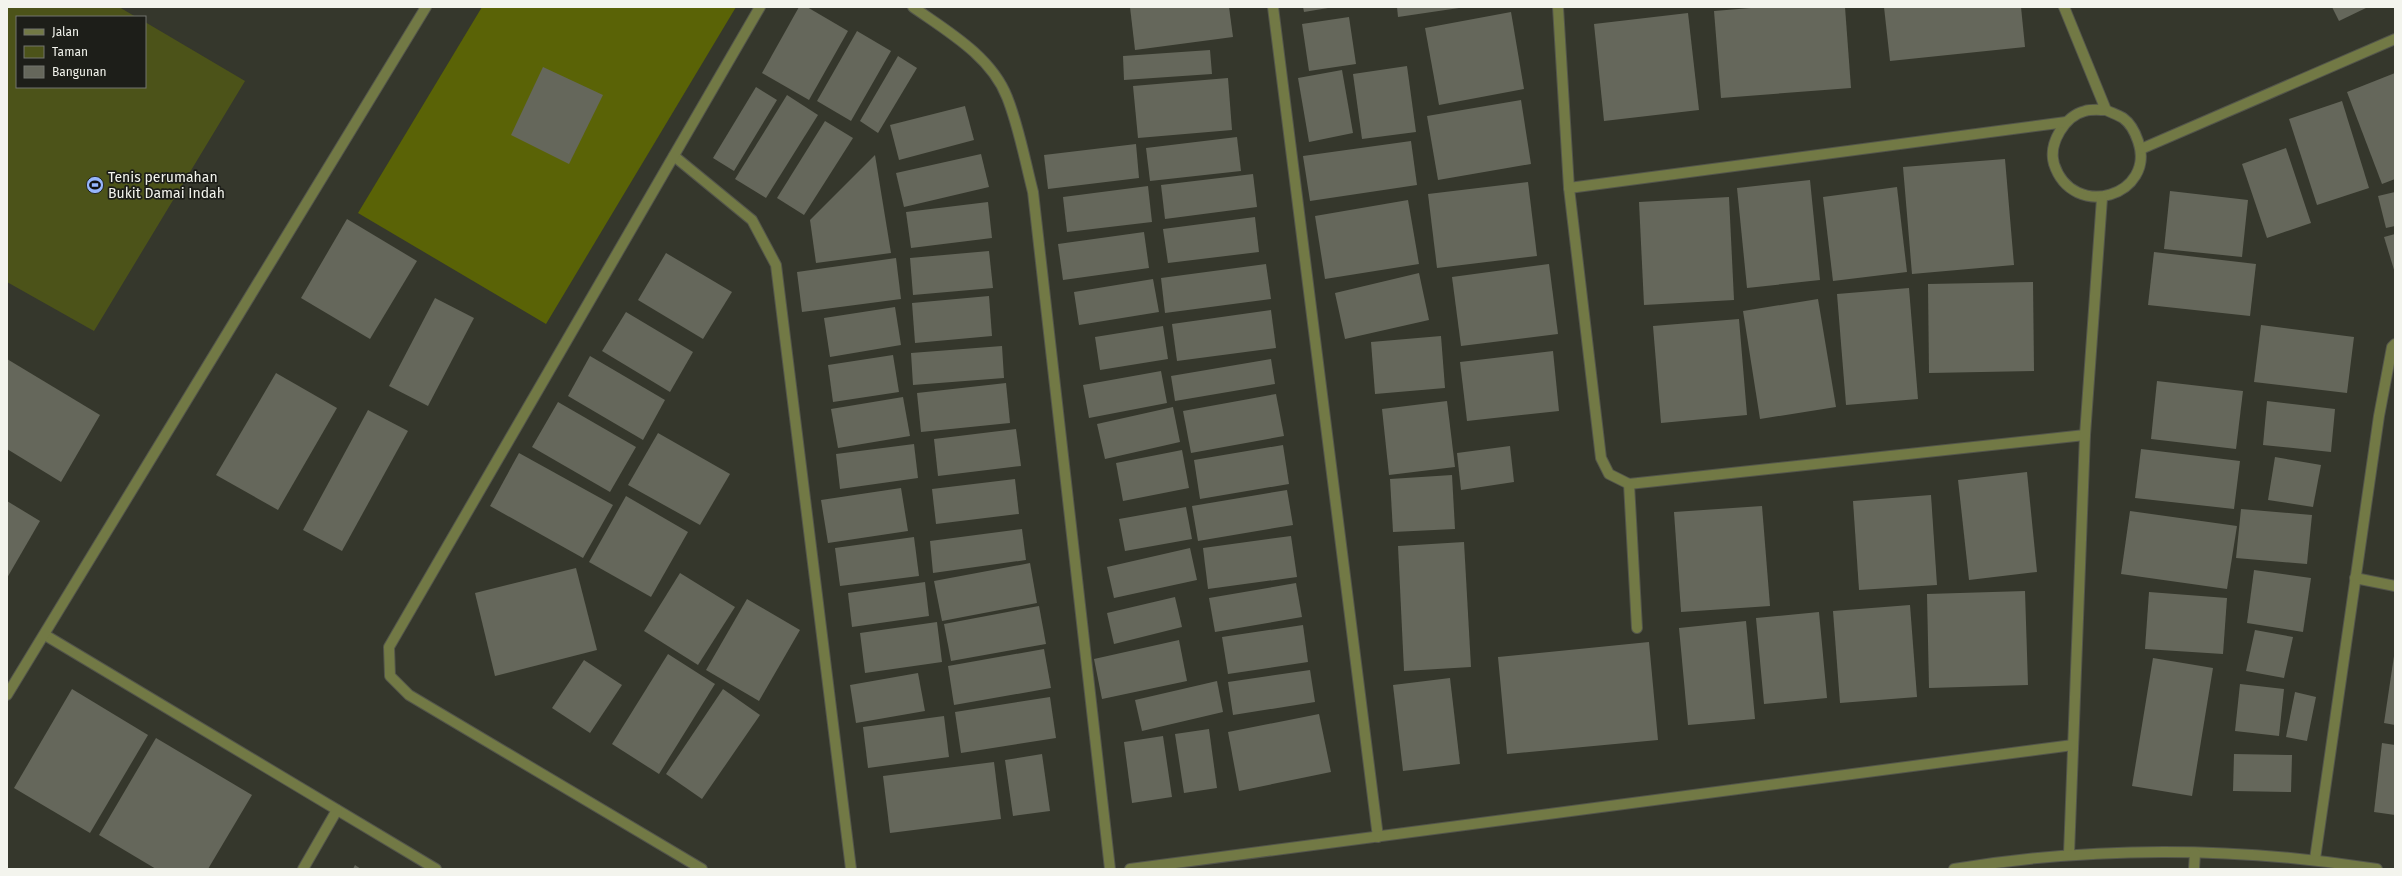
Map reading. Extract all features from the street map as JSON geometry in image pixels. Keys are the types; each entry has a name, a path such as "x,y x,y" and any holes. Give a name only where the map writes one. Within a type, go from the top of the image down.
{"street":[{"path":"7,695 45,635 426,7"},
{"path":"702,869 409,695 390,676 389,647 760,7"},
{"path":"913,7 960,40 989,67 1007,96 1033,192 1110,869"},
{"path":"1273,7 1378,836"},
{"path":"1558,7 1569,188 1601,458 1609,474 1629,484 2085,435"},
{"path":"2064,7 2106,110"},
{"path":"2141,149 2395,39"},
{"path":"1569,188 2066,122 2085,110 2106,110 2123,118 2135,132 2141,149 2139,166 2132,181 2118,192 2102,198 2080,195 2063,182 2054,162 2055,141 2066,122"},
{"path":"674,156 752,220 776,265 851,869"},
{"path":"2069,854 2085,435 2102,198"},
{"path":"2315,859 2379,416 2392,347 2395,344"},
{"path":"1629,484 1637,628"},
{"path":"2355,578 2395,586"},
{"path":"45,635 436,869"},
{"path":"1130,869 2073,745"},
{"path":"303,869 337,810"},
{"path":"2194,869 2196,853"},
{"path":"1954,869 1988,866 2069,854 2196,853 2315,859 2377,869"}],"green space":[{"name":"Tenis perumahan Bukit Damai Indah","path":"7,7 119,7 134,16 16,16 16,88 146,88 146,23 245,81 94,331 7,282"},
{"path":"482,7 736,7 546,324 358,213"}],"building":[{"path":"799,7 807,7 848,31 809,100 762,73"},
{"path":"1130,7 1229,7 1233,37 1135,50"},
{"path":"1303,7 1328,7 1328,8 1304,12"},
{"path":"1397,7 1459,7 1459,8 1398,17"},
{"path":"1763,7 1845,7 1851,88 1721,98 1714,11"},
{"path":"1884,7 2021,7 2025,47 1890,61"},
{"path":"2332,7 2368,7 2339,21"},
{"path":"1511,12 1524,89 1439,105 1425,28"},
{"path":"1688,13 1699,110 1604,121 1594,24"},
{"path":"1349,17 1356,64 1309,71 1302,24"},
{"path":"857,31 891,51 851,121 817,101"},
{"path":"1210,50 1212,74 1124,80 1123,56"},
{"path":"898,56 917,68 878,133 860,121"},
{"path":"1407,66 1416,132 1362,139 1353,74"},
{"path":"543,67 603,95 569,164 511,135"},
{"path":"1342,70 1353,133 1309,142 1298,78"},
{"path":"2395,73 2395,179 2382,184 2347,92"},
{"path":"1228,78 1232,130 1138,138 1133,86"},
{"path":"756,87 777,100 734,171 713,158"},
{"path":"787,95 818,115 766,198 735,179"},
{"path":"1521,100 1531,164 1438,180 1427,116"},
{"path":"2342,101 2369,188 2317,205 2289,119"},
{"path":"965,106 974,140 899,160 890,125"},
{"path":"825,121 853,138 804,215 777,198"},
{"path":"1237,137 1241,171 1150,181 1146,148"},
{"path":"1411,141 1417,185 1310,201 1303,156"},
{"path":"1136,144 1139,178 1048,189 1044,155"},
{"path":"2286,148 2311,223 2267,238 2242,164"},
{"path":"981,154 989,187 904,207 896,173"},
{"path":"875,155 891,253 816,263 810,220"},
{"path":"2005,159 2014,265 1912,274 1903,167"},
{"path":"1253,174 1257,207 1165,219 1161,185"},
{"path":"1810,180 1820,280 1747,288 1737,188"},
{"path":"1528,182 1537,256 1437,268 1428,194"},
{"path":"1148,186 1152,222 1067,232 1063,197"},
{"path":"1897,187 1907,272 1833,281 1823,197"},
{"path":"2170,191 2248,200 2242,257 2164,249"},
{"path":"2395,192 2395,226 2386,228 2378,196"},
{"path":"1729,197 1734,300 1644,305 1639,202"},
{"path":"1408,200 1419,264 1325,279 1315,216"},
{"path":"988,202 992,238 911,248 906,212"},
{"path":"1255,217 1259,252 1168,263 1163,229"},
{"path":"347,219 417,261 370,339 301,298"},
{"path":"1144,232 1149,268 1063,280 1058,244"},
{"path":"2395,234 2395,273 2384,237"},
{"path":"989,251 993,288 913,295 910,258"},
{"path":"2154,252 2256,264 2250,316 2148,305"},
{"path":"666,253 732,292 703,339 638,300"},
{"path":"896,258 901,299 802,312 797,272"},
{"path":"1266,264 1271,299 1165,313 1161,278"},
{"path":"1549,264 1558,334 1461,346 1452,277"},
{"path":"1419,273 1429,320 1345,339 1335,293"},
{"path":"1153,279 1159,312 1079,325 1074,292"},
{"path":"2033,282 2034,371 1929,373 1928,284"},
{"path":"1909,288 1918,399 1846,405 1837,294"},
{"path":"989,296 992,336 915,343 912,303"},
{"path":"435,298 474,318 428,406 389,386"},
{"path":"1818,299 1836,407 1760,419 1743,311"},
{"path":"895,307 901,345 830,357 824,318"},
{"path":"1271,310 1276,348 1177,361 1172,324"},
{"path":"626,312 693,352 670,392 602,351"},
{"path":"1739,319 1747,415 1661,423 1653,326"},
{"path":"2261,325 2354,337 2347,393 2254,382"},
{"path":"1163,326 1168,359 1100,370 1095,337"},
{"path":"1441,336 1445,388 1375,394 1371,342"},
{"path":"1002,346 1004,378 913,385 911,353"},
{"path":"1553,351 1559,411 1467,421 1460,362"},
{"path":"893,355 899,392 833,402 828,365"},
{"path":"590,356 665,400 643,440 568,396"},
{"path":"7,359 100,415 61,482 7,449"},
{"path":"1271,359 1275,384 1175,401 1171,376"},
{"path":"1161,371 1167,403 1089,418 1083,385"},
{"path":"276,373 337,408 278,510 216,475"},
{"path":"2157,381 2243,391 2236,449 2151,439"},
{"path":"1006,383 1010,423 921,432 917,393"},
{"path":"1276,394 1284,436 1191,453 1183,411"},
{"path":"903,397 910,436 838,448 831,409"},
{"path":"1447,401 1455,467 1389,475 1382,409"},
{"path":"2267,401 2335,409 2331,452 2263,445"},
{"path":"558,402 636,447 610,492 532,447"},
{"path":"1173,407 1180,442 1105,459 1097,424"},
{"path":"368,410 408,431 342,551 303,530"},
{"path":"1016,429 1021,466 938,476 934,439"},
{"path":"658,433 730,474 700,525 628,485"},
{"path":"914,444 918,478 840,489 836,454"},
{"path":"1283,445 1289,484 1200,499 1194,460"},
{"path":"1510,446 1514,482 1461,490 1457,453"},
{"path":"2141,449 2240,461 2234,509 2135,498"},
{"path":"1182,450 1189,488 1123,501 1116,463"},
{"path":"519,453 613,505 583,558 490,506"},
{"path":"2275,457 2321,465 2313,507 2268,500"},
{"path":"2027,472 2037,572 1969,580 1958,480"},
{"path":"1452,475 1455,529 1393,532 1390,479"},
{"path":"1015,479 1019,514 936,524 932,489"},
{"path":"901,488 908,531 828,543 821,500"},
{"path":"1287,490 1293,525 1198,541 1192,506"},
{"path":"1931,495 1937,585 1859,590 1853,501"},
{"path":"626,496 688,532 651,597 589,562"},
{"path":"7,501 40,521 7,578"},
{"path":"1762,506 1770,606 1681,612 1674,512"},
{"path":"1186,507 1192,539 1125,551 1119,519"},
{"path":"2241,509 2312,515 2307,564 2236,558"},
{"path":"2130,511 2237,526 2227,589 2121,574"},
{"path":"1022,529 1026,560 933,573 930,541"},
{"path":"1291,536 1297,577 1208,589 1203,548"},
{"path":"914,537 919,576 840,586 835,548"},
{"path":"1464,542 1471,667 1404,671 1398,546"},
{"path":"1190,548 1197,580 1114,598 1107,567"},
{"path":"1030,563 1037,603 942,621 934,581"},
{"path":"576,568 597,650 495,676 475,593"},
{"path":"2254,570 2311,578 2303,632 2247,623"},
{"path":"680,573 735,607 698,665 644,631"},
{"path":"925,582 929,616 852,627 848,593"},
{"path":"1296,583 1302,617 1215,632 1209,598"},
{"path":"2025,591 2028,685 1929,688 1927,594"},
{"path":"2149,592 2227,598 2223,654 2145,649"},
{"path":"1175,597 1182,627 1114,644 1107,613"},
{"path":"747,599 800,630 759,701 706,670"},
{"path":"1910,605 1917,697 1840,703 1833,611"},
{"path":"1039,606 1046,644 951,661 944,624"},
{"path":"1819,612 1827,698 1764,704 1756,618"},
{"path":"1746,621 1755,719 1688,725 1679,628"},
{"path":"937,622 942,662 865,673 860,633"},
{"path":"1303,625 1308,662 1228,674 1222,637"},
{"path":"2255,630 2293,637 2284,678 2246,671"},
{"path":"1179,640 1187,681 1102,699 1094,659"},
{"path":"1649,642 1658,740 1507,754 1498,657"},
{"path":"1044,649 1051,688 954,705 948,666"},
{"path":"668,654 715,684 659,774 612,744"},
{"path":"2395,656 2395,725 2384,723"},
{"path":"2153,658 2213,668 2192,796 2132,786"},
{"path":"584,660 622,685 590,733 552,708"},
{"path":"1310,670 1315,702 1233,715 1228,682"},
{"path":"918,673 925,711 856,723 850,685"},
{"path":"1450,678 1460,764 1403,771 1393,685"},
{"path":"1217,681 1223,712 1142,731 1135,700"},
{"path":"2240,684 2284,689 2279,736 2235,731"},
{"path":"72,689 148,735 90,833 14,788"},
{"path":"723,689 760,715 702,799 666,774"},
{"path":"2295,692 2316,697 2307,741 2286,737"},
{"path":"1050,697 1056,738 961,753 955,712"},
{"path":"1319,714 1331,772 1239,791 1228,732"},
{"path":"944,716 949,757 868,768 863,727"},
{"path":"1209,729 1217,788 1184,793 1175,734"},
{"path":"1163,736 1172,797 1132,803 1124,742"},
{"path":"156,738 252,795 208,869 156,869 99,835"},
{"path":"2382,743 2395,745 2395,815 2374,812"},
{"path":"1042,754 1050,811 1013,816 1005,760"},
{"path":"2234,754 2292,755 2291,792 2233,791"},
{"path":"994,762 1001,819 890,833 883,776"},
{"path":"355,865 361,869 353,869"}],"place":[{"name":"Tenis perumahan Bukit Damai Indah","path":"95,185"}]}
